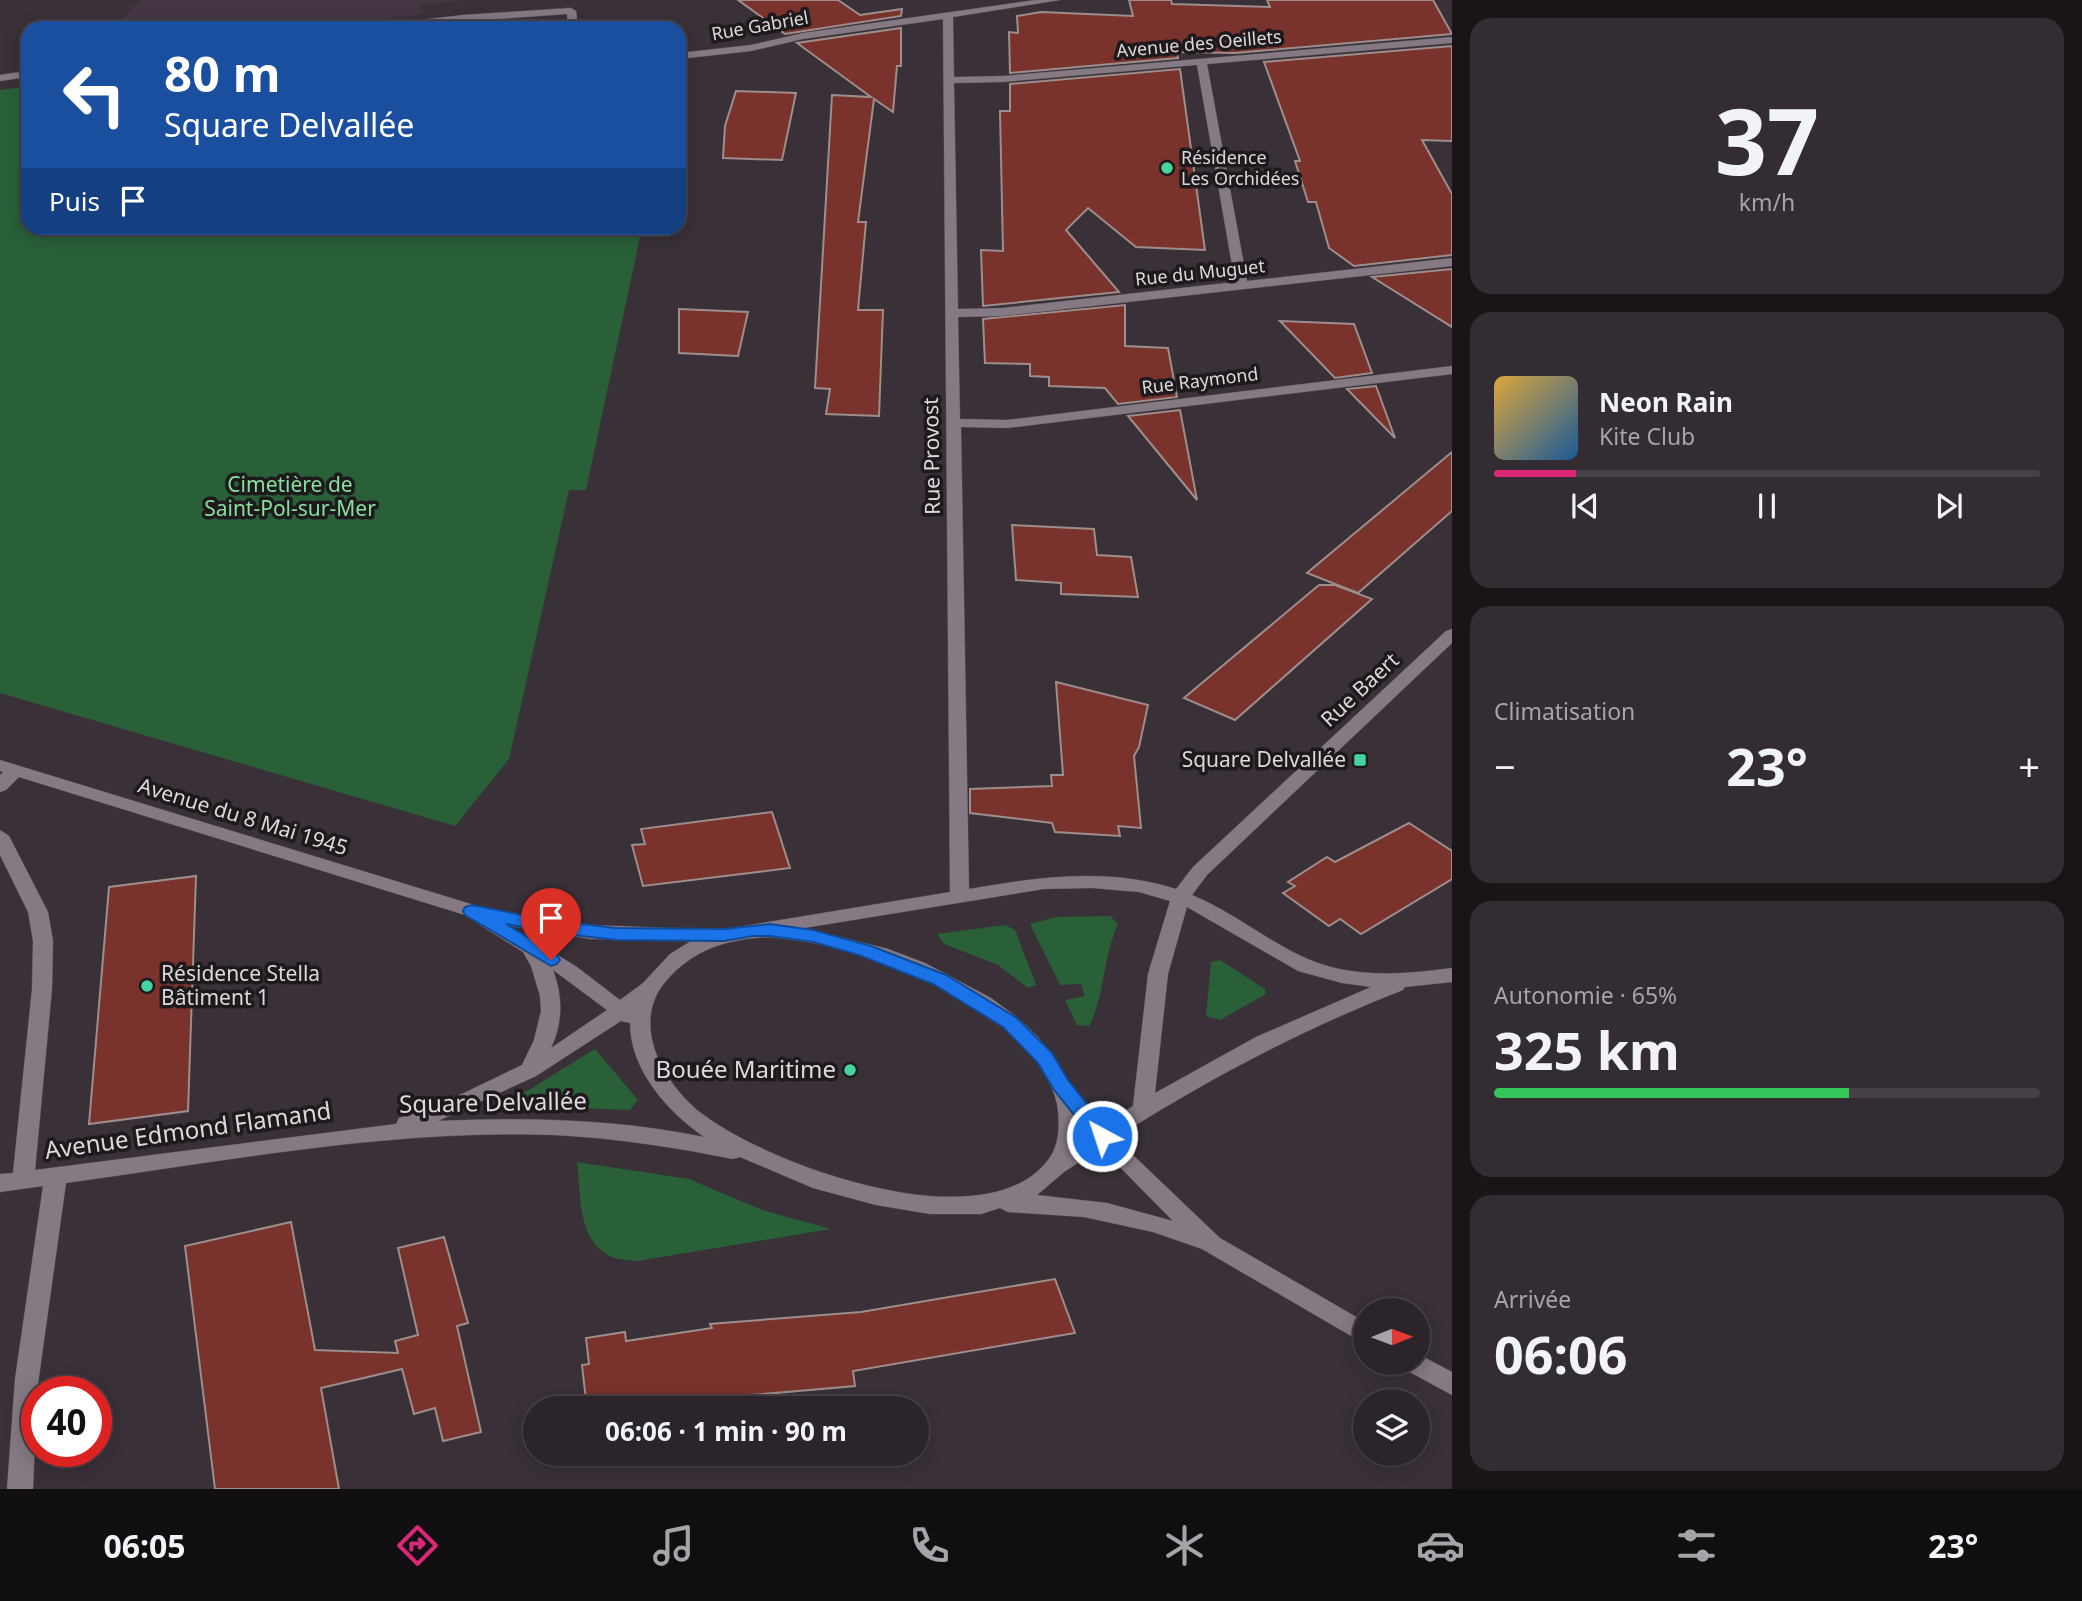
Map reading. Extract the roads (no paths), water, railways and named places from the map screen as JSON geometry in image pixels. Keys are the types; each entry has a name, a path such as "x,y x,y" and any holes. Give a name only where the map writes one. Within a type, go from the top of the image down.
{"street":[{"name":"Rue Gabriel","path":"686,55 751,48 803,36 1055,0"},
{"path":"435,21 571,11 572,21"},
{"name":"Rue Provost","path":"948,15 960,897"},
{"name":"Avenue des Oeillets","path":"949,80 990,80 1452,40"},
{"path":"1201,61 1241,286"},
{"path":"0,78 21,76"},
{"name":"Rue du Muguet","path":"951,313 1002,312 1452,262"},
{"name":"Rue Raymond","path":"953,423 1015,423 1452,370"},
{"name":"Rue Baert","path":"1181,897 1200,871 1452,634"},
{"path":"0,786 7,768"},
{"name":"Avenue du 8 Mai 1945","path":"7,768 472,911"},
{"path":"0,836 38,912 43,941 42,989 23,1180"},
{"name":"Square Delvallée","path":"384,1131 456,1107 528,1072 578,1043 622,1011 684,954 730,933 1044,883 1095,880 1130,883 1181,897 1216,913 1307,967 1359,980 1406,982"},
{"path":"1143,1110 1148,1050 1158,984 1166,944 1181,897"},
{"name":"Square Delvallée","path":"472,911 590,932 730,933 770,930 813,936 865,950 940,980 1010,1022 1045,1058 1061,1085 1102,1136 1165,1202 1212,1244"},
{"name":"Square Delvallée","path":"472,911 528,944 640,1026"},
{"name":"Square Delvallée","path":"528,944 545,972 551,996 551,1011 540,1052 528,1072"},
{"path":"1406,982 1452,975"},
{"name":"Square Delvallée","path":"654,982 641,1007 640,1026 649,1060 678,1103 714,1133 757,1157 830,1185 888,1199 940,1205 989,1202 1103,1209 1167,1227 1212,1244"},
{"name":"Square Delvallée","path":"1054,1169 1143,1110 1283,1032 1338,1007 1406,982"},
{"name":"Square Delvallée","path":"989,1202 1026,1192 1043,1181 1062,1157 1070,1113 1061,1085"},
{"name":"Square Delvallée","path":"384,1131 517,1126 607,1128 664,1136 757,1157"},
{"name":"Avenue Edmond Flamand","path":"0,1183 384,1131"},
{"path":"20,1489 27,1379 56,1175"},
{"path":"1212,1244 1353,1327"},
{"path":"1430,1372 1452,1385"}],"place":[{"name":"Résidence Les Orchidées","path":"1167,168"},
{"name":"Square Delvallée","path":"1360,760"},
{"name":"Résidence Stella Bâtiment 1","path":"147,986"},
{"name":"Bouée Maritime","path":"850,1070"}],"park label":[{"name":"Cimetière de Saint-Pol-sur-Mer","path":"290,497"}]}
